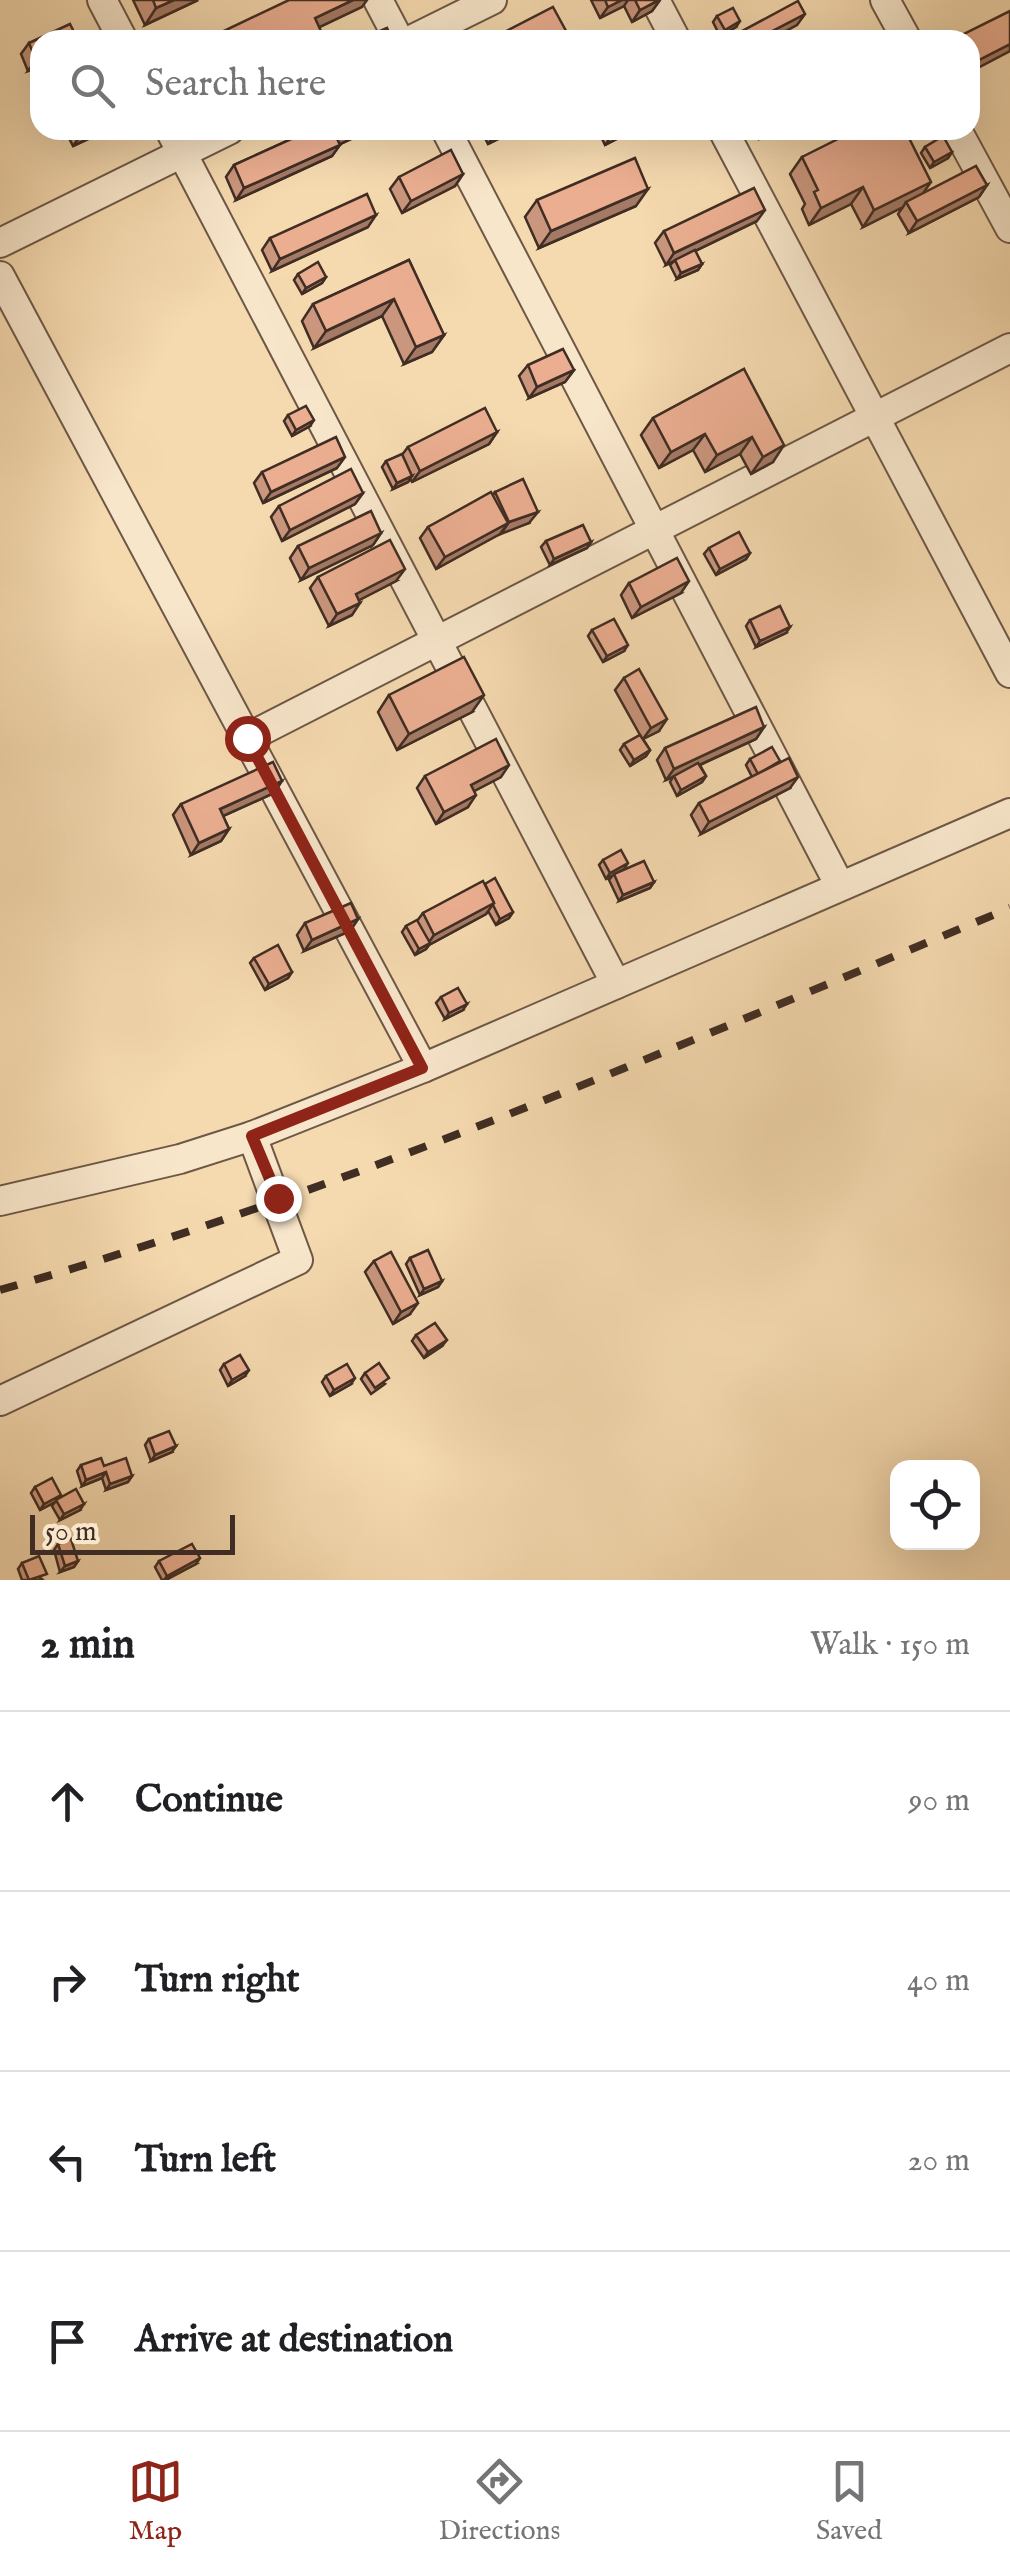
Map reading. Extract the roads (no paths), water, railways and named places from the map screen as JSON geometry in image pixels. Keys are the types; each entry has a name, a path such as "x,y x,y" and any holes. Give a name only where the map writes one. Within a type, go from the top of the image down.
{"street":[{"path":"102,0 118,30"},
{"path":"378,0 394,30"},
{"path":"431,30 492,0"},
{"path":"655,0 671,30"},
{"path":"886,0 902,30"},
{"path":"451,140 840,886"},
{"path":"729,140 1010,674"},
{"path":"962,140 1010,228"},
{"path":"0,243 176,142 616,984"},
{"path":"0,276 422,1068"},
{"path":"247,738 1010,348"},
{"path":"0,1201 180,1159 252,1136 422,1068 1010,812"},
{"path":"0,1401 298,1260 252,1136"}],"railway":[{"path":"0,1290 129,1251 384,1162 636,1063 1010,908"}]}
